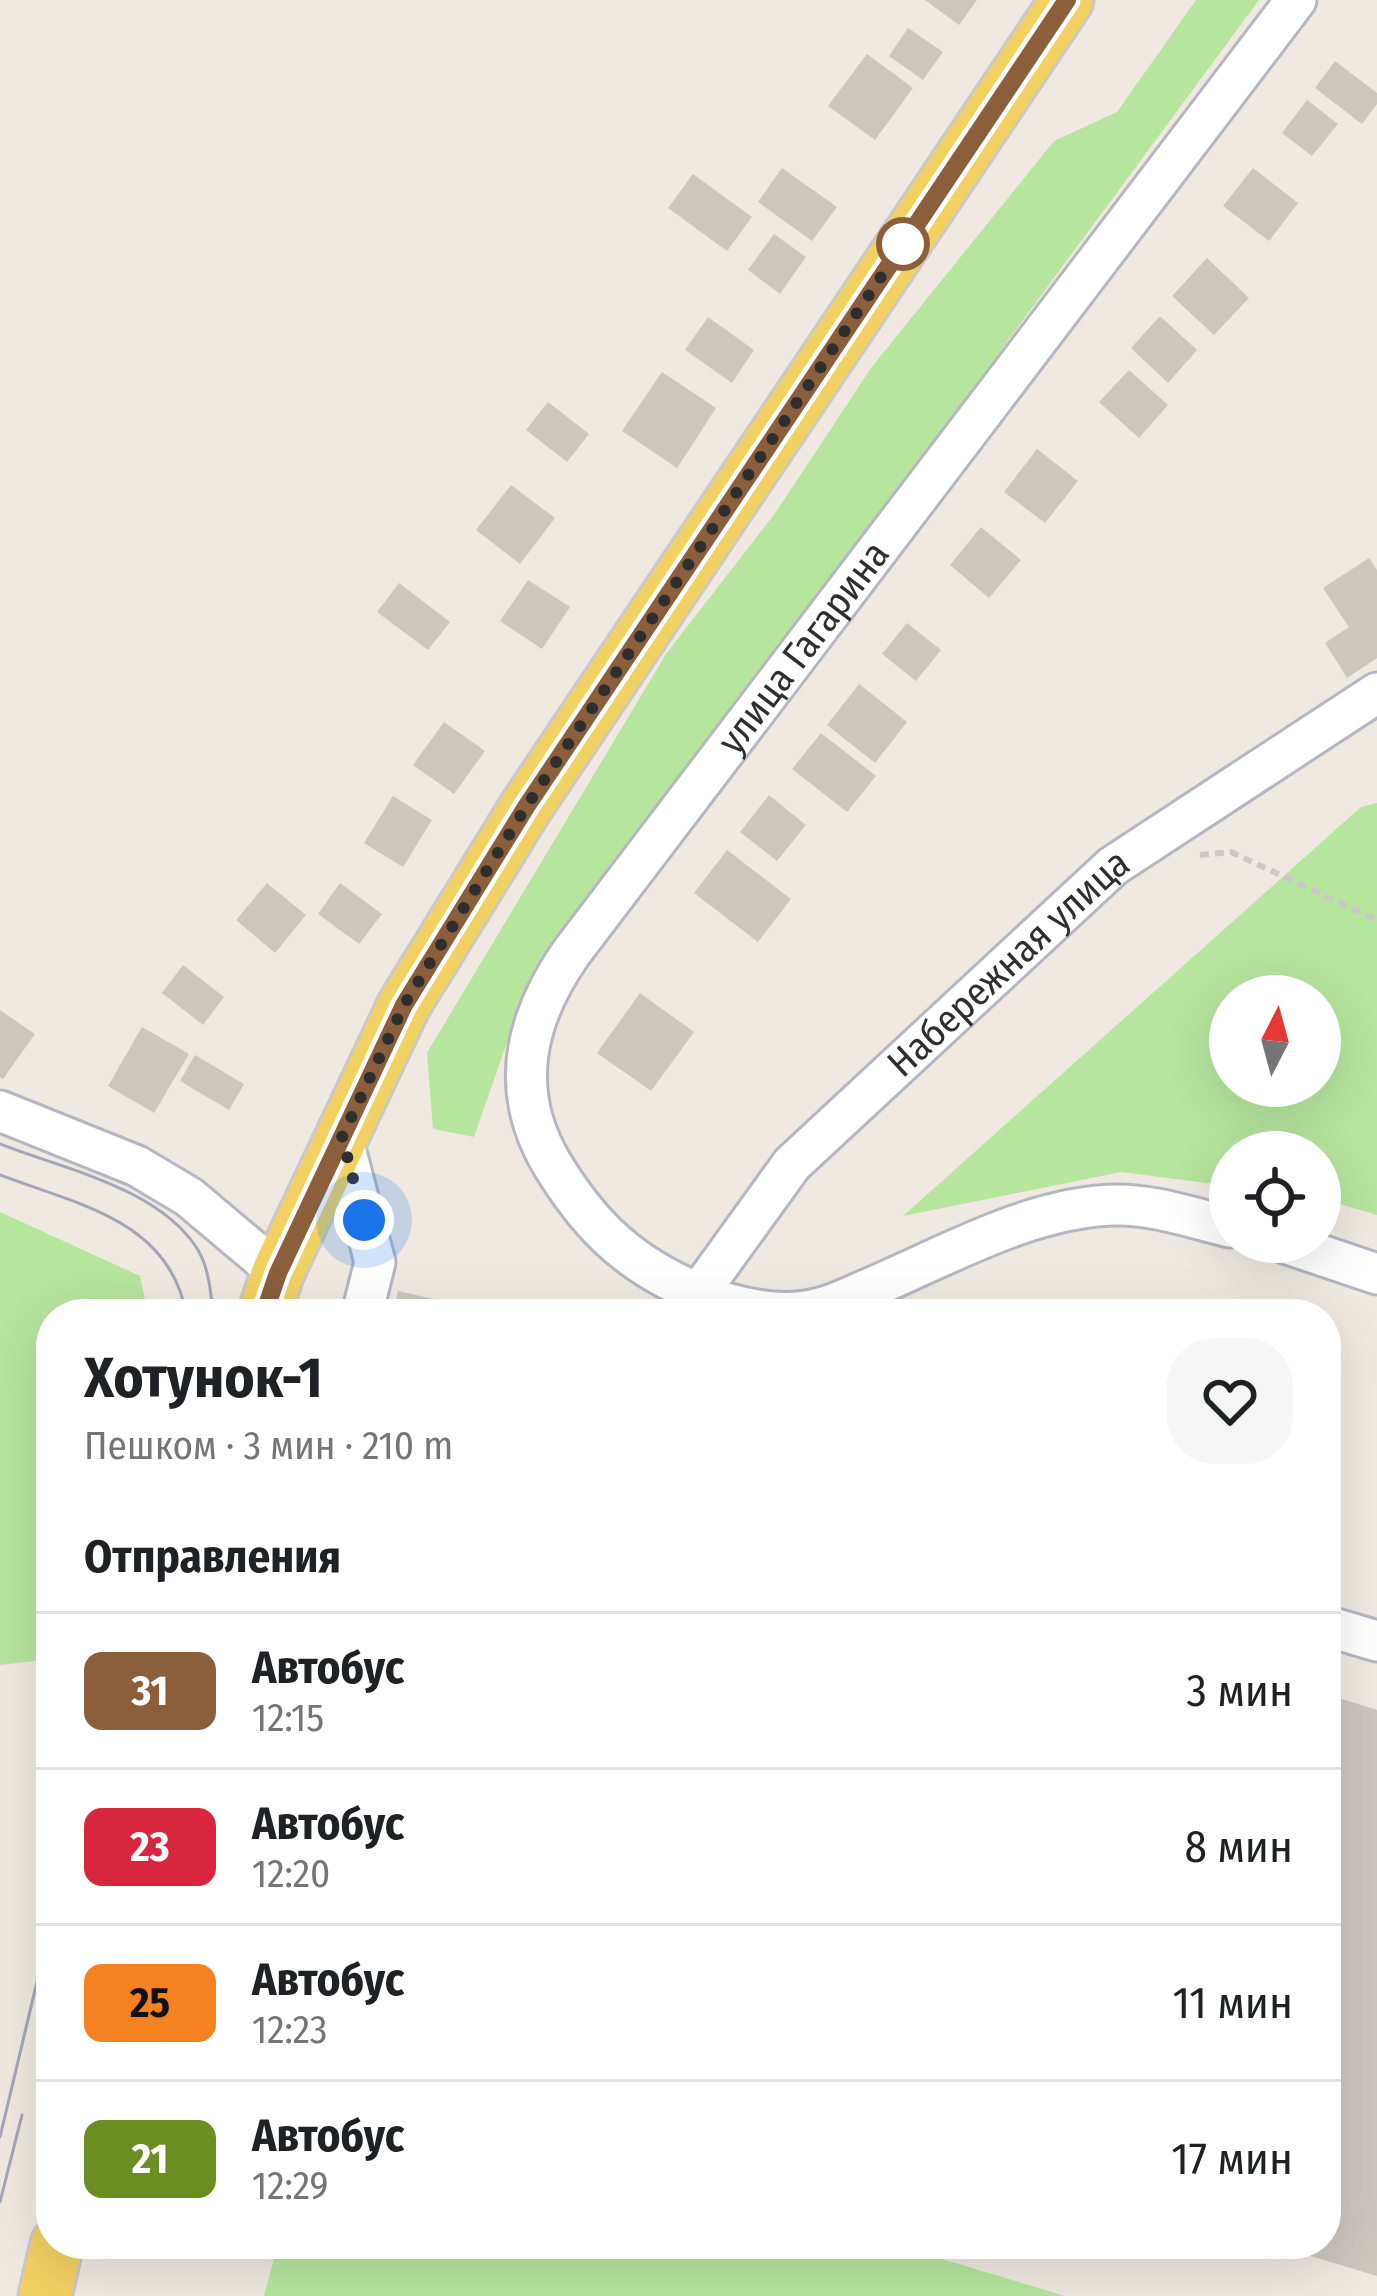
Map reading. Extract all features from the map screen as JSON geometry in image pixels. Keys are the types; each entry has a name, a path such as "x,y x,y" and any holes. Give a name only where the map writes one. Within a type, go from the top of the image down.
{"main road":[{"path":"272,1293 404,1005 526,807 1067,0"},
{"path":"45,2296 54,2259"}],"street":[{"name":"улица Гагарина","path":"719,1299 639,1266 604,1236 541,1145 525,1076 538,1004 571,952 1295,0"},
{"name":"Набережная улица","path":"698,1294 792,1164 1113,866 1377,693"},
{"path":"0,1111 154,1176 189,1197 272,1293"},
{"path":"342,1137 375,1262 366,1299"},
{"name":"улица Гагарина","path":"839,1299 1016,1227 1112,1205 1209,1223"},
{"path":"1341,1262 1377,1274"},
{"path":"1341,1630 1377,1641"}],"path":[{"path":"1184,857 1231,852 1377,920"}],"green space":[{"path":"1196,0 1259,0 522,999 474,1137 433,1129 427,1053 666,654 776,512 871,368 1054,141 1117,112"},
{"path":"1377,803 1377,1215 1341,1204 1341,1131 1209,1131 1209,1183 1121,1172 903,1216 1361,807"},
{"path":"0,1212 140,1276 145,1299 36,1299 36,1661 0,1665"},
{"path":"274,2259 942,2259 1065,2296 264,2296"}],"building":[{"path":"925,0 977,0 959,25"},
{"path":"908,28 943,52 923,80 889,56"},
{"path":"867,54 913,88 875,140 828,106"},
{"path":"1335,61 1377,93 1377,104 1362,124 1315,88"},
{"path":"1307,100 1338,124 1312,156 1282,133"},
{"path":"782,168 837,207 812,241 758,202"},
{"path":"1253,168 1298,203 1269,241 1223,206"},
{"path":"693,174 752,217 727,251 668,208"},
{"path":"774,234 806,257 780,294 748,270"},
{"path":"1207,258 1249,298 1214,335 1172,296"},
{"path":"1160,316 1197,350 1168,383 1131,348"},
{"path":"708,317 754,350 732,383 685,350"},
{"path":"1129,370 1168,405 1139,438 1099,402"},
{"path":"662,372 716,408 677,468 622,431"},
{"path":"548,402 589,434 567,462 526,430"},
{"path":"1037,449 1078,481 1045,523 1004,492"},
{"path":"511,485 555,518 520,564 476,530"},
{"path":"981,527 1021,560 989,598 950,565"},
{"path":"1369,558 1377,570 1377,658 1347,678 1325,643 1349,627 1323,588"},
{"path":"528,580 570,607 542,649 500,621"},
{"path":"399,583 450,622 428,650 377,612"},
{"path":"907,623 941,650 916,681 882,654"},
{"path":"859,684 907,722 875,763 827,725"},
{"path":"444,722 485,751 454,794 413,765"},
{"path":"821,733 876,776 847,812 792,769"},
{"path":"769,795 806,825 777,861 740,832"},
{"path":"393,796 432,820 403,867 364,843"},
{"path":"727,850 791,899 758,942 694,893"},
{"path":"267,883 306,915 275,953 236,920"},
{"path":"340,883 382,914 359,944 318,914"},
{"path":"183,965 224,997 203,1025 162,993"},
{"path":"640,993 694,1032 651,1091 597,1053"},
{"path":"0,1010 35,1034 3,1079 0,1077"},
{"path":"142,1027 189,1054 154,1113 108,1086"},
{"path":"195,1055 244,1084 229,1110 180,1081"},
{"path":"398,1291 434,1299 396,1299"},
{"path":"1341,1699 1377,1710 1377,2276 1321,2259 1341,2259"}],"tram line":[{"path":"0,1144 108,1183 160,1211 198,1250 211,1299"},
{"path":"0,1175 88,1207 140,1236 161,1257 182,1299"},
{"path":"0,2137 36,1986"},
{"path":"0,2202 22,2115"}],"bus line":[{"name":"31","path":"269,1299 404,1005 526,807 1067,0"}],"route":[{"path":"364,1220 342,1137 404,1005 526,807 903,244"}]}
